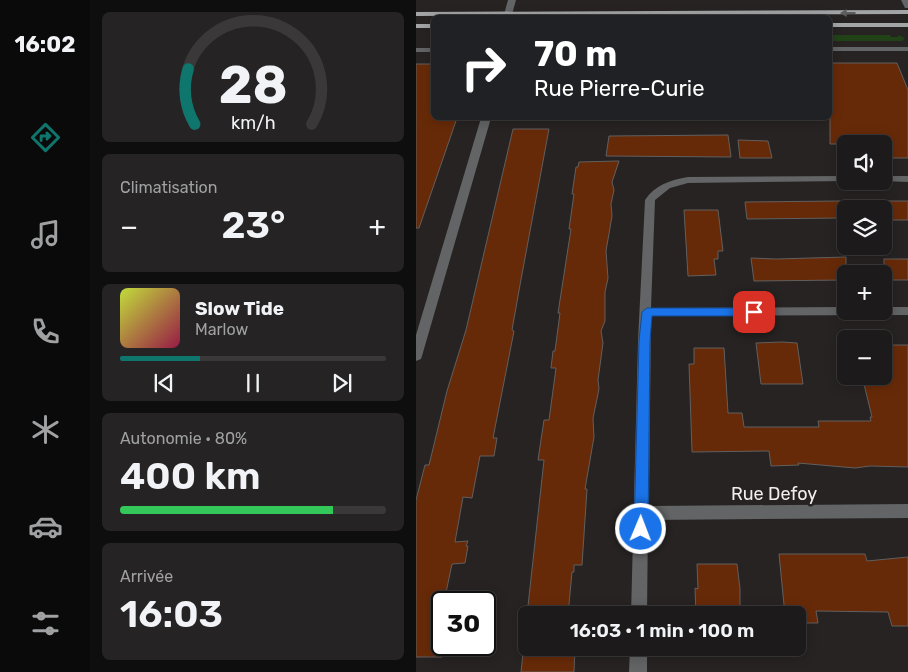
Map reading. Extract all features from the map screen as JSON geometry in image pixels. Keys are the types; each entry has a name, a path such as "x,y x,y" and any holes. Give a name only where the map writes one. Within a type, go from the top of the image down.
{"main road":[{"path":"608,15 908,12"},
{"path":"416,14 462,15"},
{"path":"832,25 908,25"},
{"path":"416,26 431,26"}],"street":[{"path":"508,15 512,0"},
{"path":"905,0 908,6"},
{"path":"832,49 908,49"},
{"path":"416,50 431,50"},
{"path":"416,356 485,120"},
{"path":"892,179 908,178"},
{"path":"639,606 644,341 647,312 648,209 650,200 660,189 676,182 688,180 837,179"},
{"path":"647,312 908,311"},
{"name":"Rue Defoy","path":"641,513 908,511"},
{"path":"638,672 639,656"}],"green space":[{"path":"832,35 890,35 891,37 898,37 898,35 905,38 902,41 832,41"}],"building":[{"path":"832,63 897,63 908,90 908,158 892,158 892,135 837,135 837,144 830,144"},
{"path":"416,64 431,64 431,120 456,120 419,228 416,228"},
{"path":"513,129 549,129 512,330 514,331 493,438 497,438 494,456 480,456 472,498 463,497 455,542 468,541 465,563 452,564 446,591 431,591 431,656 442,657 416,657 416,500 425,465 429,465 447,391 466,330"},
{"path":"728,135 731,157 606,156 609,136"},
{"path":"738,140 768,141 772,158 740,158"},
{"path":"619,161 612,182 614,190 611,204 612,216 606,251 608,278 605,292 605,321 601,331 603,343 598,380 599,389 593,418 594,437 585,489 587,489 582,565 574,565 569,606 528,606 544,460 538,460 544,420 549,420 556,368 551,368 553,351 555,351 560,313 558,313 571,229 569,229 574,194 572,194 576,167 578,167 579,162"},
{"path":"837,201 837,218 747,219 745,202"},
{"path":"892,201 908,201 908,220 892,220"},
{"path":"684,210 718,210 723,251 718,251 718,259 714,259 716,275 688,276"},
{"path":"846,257 846,265 837,265 837,280 754,281 751,258"},
{"path":"884,259 908,259 908,280 892,280 892,265 884,265"},
{"path":"756,343 797,343 803,384 761,384"},
{"path":"892,345 908,345 908,467 870,466 855,468 798,463 799,465 771,466 769,451 692,452 689,364 694,364 694,348 724,348 728,413 742,413 744,427 819,427 818,421 871,421 870,417 872,417 864,385 892,385"},
{"path":"779,554 865,554 867,561 908,557 908,626 892,626 888,612 816,611 818,623 806,623 806,606 784,606"},
{"path":"697,564 737,564 740,606 696,606 695,588 698,589"},
{"path":"523,656 575,656 574,672 521,672"}],"route":[{"path":"641,529 644,341 647,312 754,312"}]}
